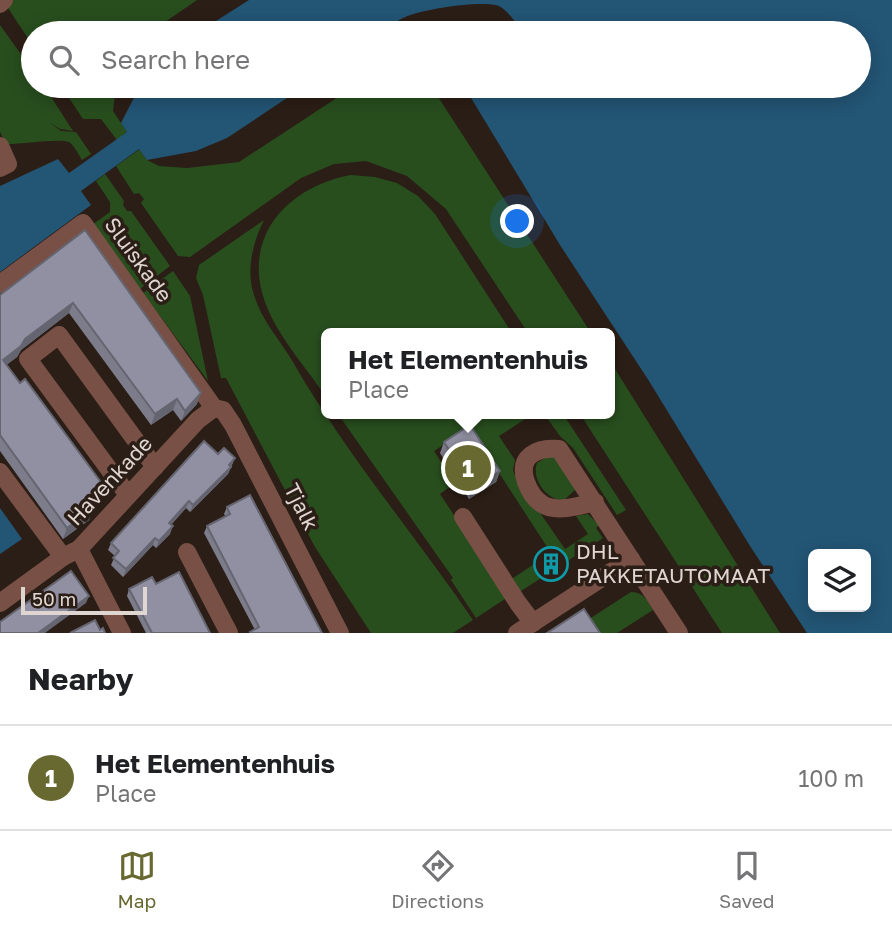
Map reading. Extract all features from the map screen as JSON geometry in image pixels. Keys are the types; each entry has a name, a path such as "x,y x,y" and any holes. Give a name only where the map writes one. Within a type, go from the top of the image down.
{"street":[{"path":"0,4 4,0"},
{"path":"0,146 8,164 0,168"},
{"name":"Sluiskade","path":"0,284 83,223 215,408"},
{"path":"128,495 28,359 59,335 155,467"},
{"name":"Havenkade","path":"0,603 71,553 198,420 215,408"},
{"name":"Tjalk","path":"215,408 223,410 233,425 340,633"},
{"path":"0,472 71,553 122,633"},
{"path":"595,502 679,633"},
{"path":"463,517 533,623"},
{"path":"187,552 229,633"},
{"path":"517,633 631,559"}],"green space":[{"path":"12,0 197,0 166,21 21,21 21,28 6,5"},
{"path":"0,25 21,54 21,98 52,98 73,131 60,129 49,122 61,131 76,132 91,154 82,160 73,145 64,141 6,144 0,132"},
{"path":"69,98 115,98 113,111 127,132 117,140 101,119 83,119"},
{"path":"337,98 439,98 588,328 525,328 446,209 407,176 366,161 334,164 301,178 190,257 178,256 141,203 144,199 139,193 134,194 116,166 140,149 147,160 159,166 187,168 239,162"},
{"path":"105,174 124,201 123,205 127,211 131,211 170,266 140,289 92,225 110,212 110,202 96,181"},
{"path":"351,175 375,177 397,183 418,196 435,214 509,328 321,328 321,390 270,315 259,278 260,256 265,236 276,218 308,190"},
{"path":"264,220 254,244 250,270 259,309 321,408 321,419 328,419 473,620 453,633 371,633 315,547 226,378 221,378 203,295 196,278 199,265"},
{"path":"173,271 190,296 208,381 143,293"},
{"path":"615,369 780,633 722,633 583,419 615,419"},
{"path":"342,419 525,419 499,436 515,460 513,470 516,478 565,549 588,534 576,516 588,514 599,525 596,528 603,538 518,593 510,580 551,553 470,428 434,451 455,483 440,494 508,597 476,618 451,580 453,578"},
{"path":"548,419 566,419 626,510 617,515 573,448"},
{"path":"548,456 555,457 574,483 575,490 564,500 546,493 538,482 537,463"},
{"path":"631,592 642,595 653,610 617,633 586,633 580,625"}],"water":[{"path":"249,0 892,0 892,633 807,633 560,245 471,98 871,98 871,21 515,21 503,8 490,4 451,6 398,21 216,21"},
{"path":"134,98 287,98 227,138 196,151 147,160 139,149 81,191 91,205 0,272 0,186 58,159 69,173 127,132 121,123"},
{"path":"0,508 22,539 0,554"}],"building":[{"path":"85,230 201,393 185,411 177,399 155,414 73,303 25,339 21,346 3,360 20,383 25,379 106,489 89,503 93,509 67,528 0,435 0,295"},
{"path":"470,425 500,471 473,488 444,442"},
{"path":"204,441 218,454 224,448 235,458 229,465 231,467 193,505 189,501 169,523 173,526 159,541 155,538 126,569 113,558 119,551 111,543"},
{"path":"250,495 322,633 250,632 259,627 207,526 230,514 227,507"},
{"path":"71,571 89,596 38,633 0,633 0,622"},
{"path":"179,572 210,633 152,633 129,589 152,577 156,584"},
{"path":"584,609 600,633 547,633"},
{"path":"95,620 100,630 103,628 105,633 70,633"}],"place":[{"name":"Het Elementenhuis","path":"468,468"},
{"name":"DHL PAKKETAUTOMAAT","path":"551,564"}]}
